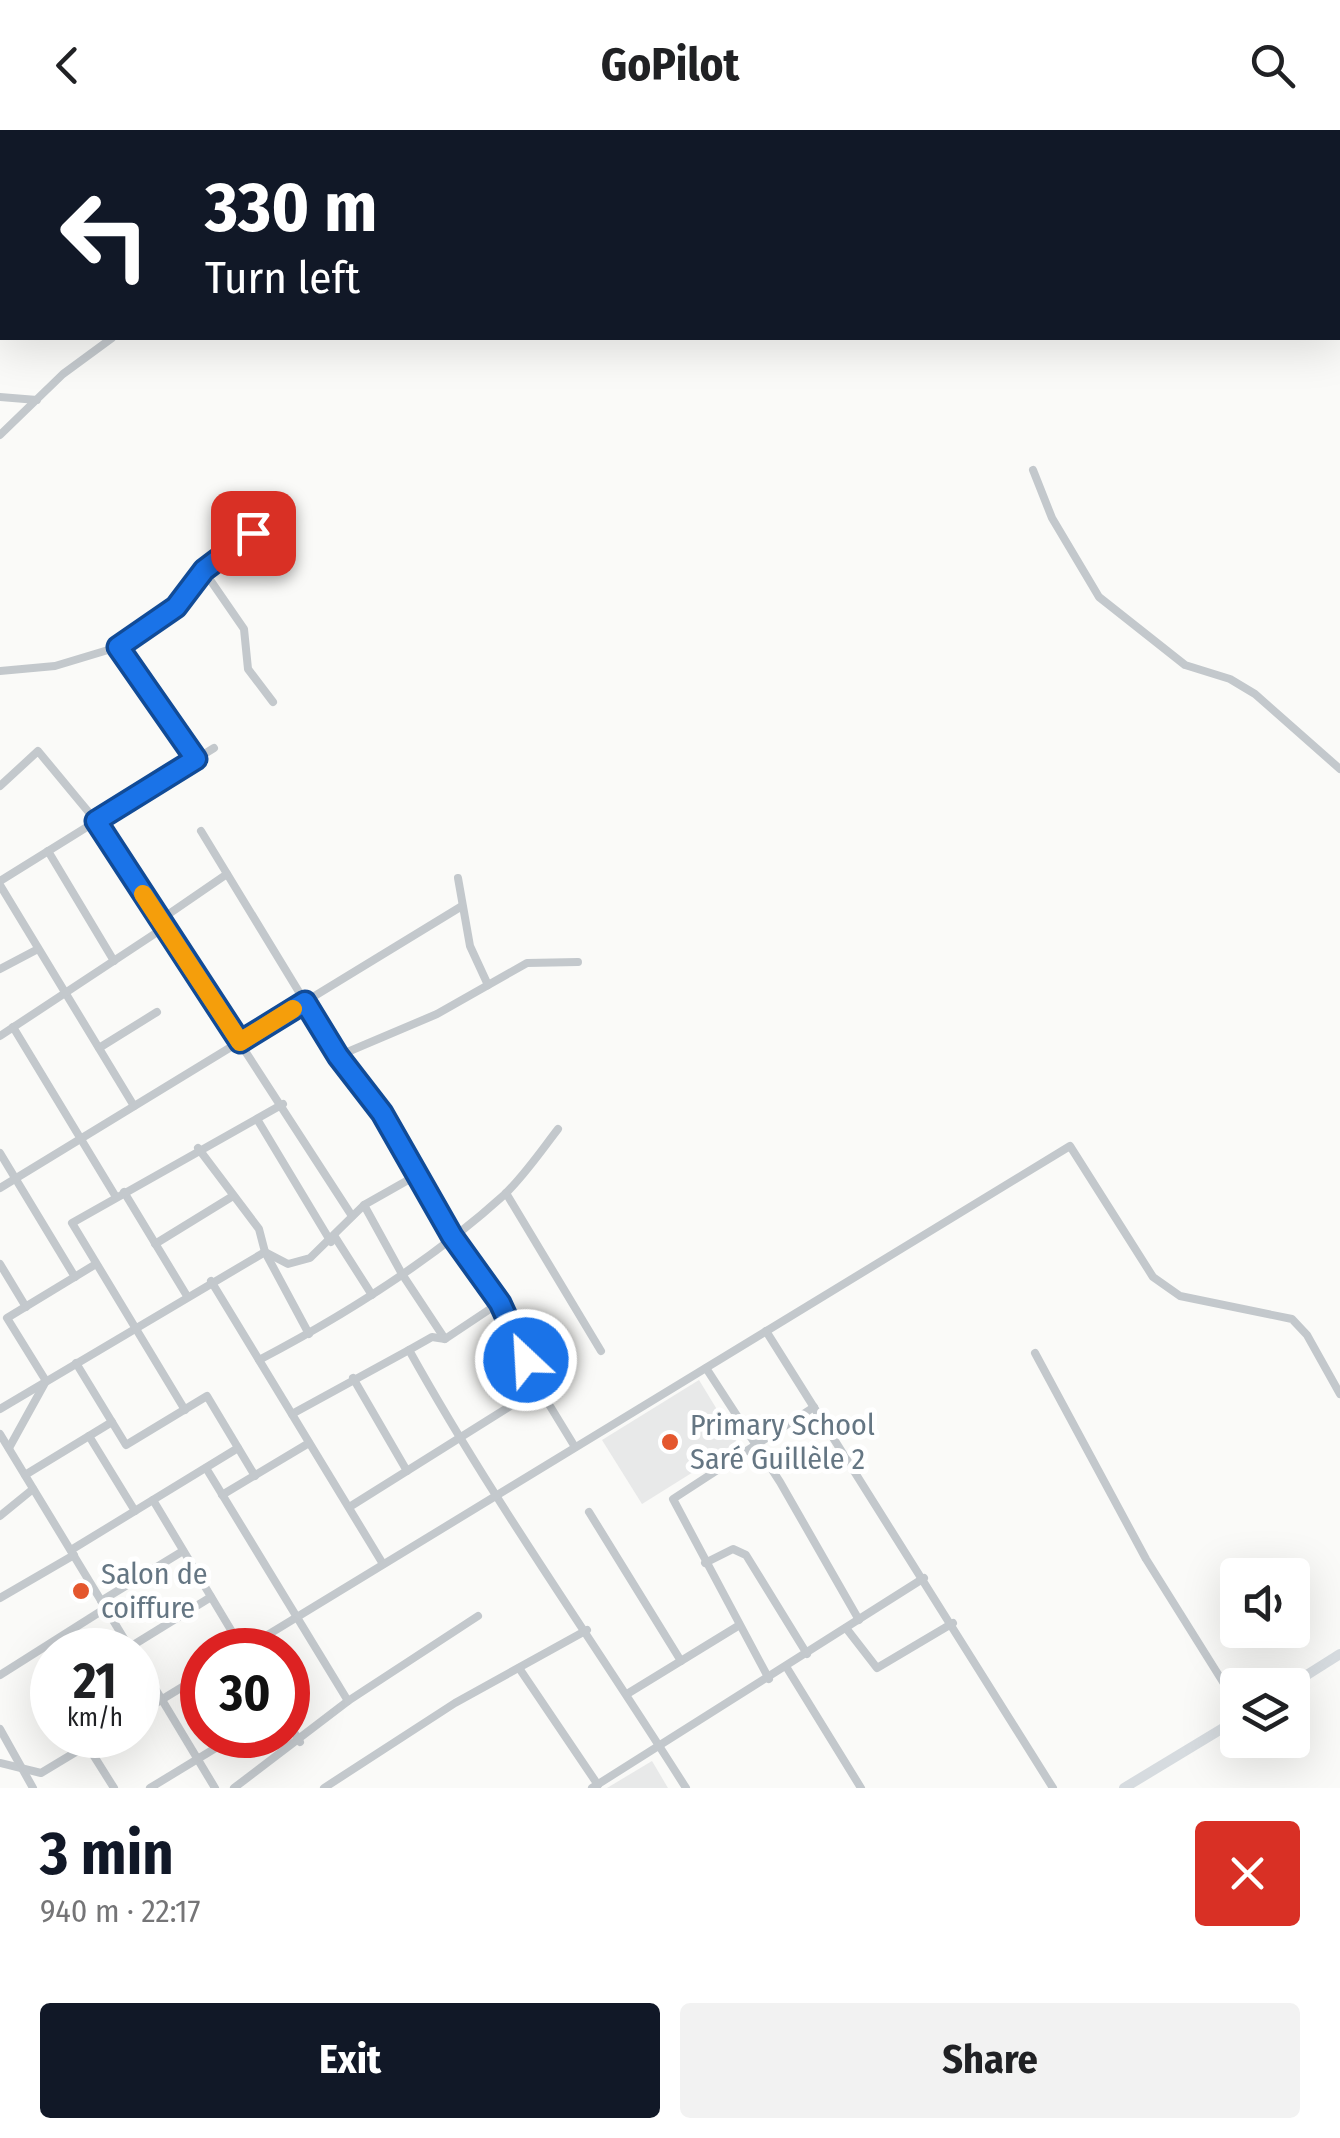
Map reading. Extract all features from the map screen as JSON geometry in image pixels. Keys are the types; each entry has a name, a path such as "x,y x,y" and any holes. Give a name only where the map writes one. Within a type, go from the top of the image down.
{"main road":[{"path":"1310,1673 1340,1654"},
{"path":"1124,1788 1220,1730"}],"street":[{"path":"0,435 110,340"},
{"path":"0,397 37,400"},
{"path":"1033,470 1052,518 1099,597 1185,665 1230,679 1254,694 1340,770"},
{"path":"0,671 55,666 118,647 176,607 204,570 235,543 271,523"},
{"path":"204,570 244,629 248,668 273,702"},
{"path":"118,647 196,759"},
{"path":"134,1106 0,883 214,748"},
{"path":"0,786 38,751 96,821 352,1216"},
{"path":"201,831 338,1056 382,1113 452,1236 500,1303 539,1388 575,1447"},
{"path":"48,851 114,960"},
{"path":"0,1036 114,960 228,874"},
{"path":"458,878 470,946 488,985"},
{"path":"0,1188 462,906"},
{"path":"0,969 38,949"},
{"path":"338,1056 437,1014 527,963 578,962"},
{"path":"98,1048 157,1012"},
{"path":"13,1028 80,1138 156,1244 186,1296"},
{"path":"185,1410 72,1223 198,1148 282,1104"},
{"path":"257,1120 372,1295"},
{"path":"259,1360 372,1295 452,1236 506,1193 558,1129"},
{"path":"279,1628 1070,1146 1153,1277 1180,1296 1292,1319 1307,1335 1340,1394"},
{"path":"198,1148 259,1228 266,1252 309,1334"},
{"path":"0,1153 75,1277"},
{"path":"266,1252 288,1264 310,1258 333,1240 364,1204 417,1174"},
{"path":"506,1193 602,1350"},
{"path":"156,1244 232,1196"},
{"path":"364,1204 402,1274 445,1339"},
{"path":"0,1409 266,1252"},
{"path":"0,1264 26,1307"},
{"path":"46,1382 7,1318 96,1264"},
{"path":"211,1281 383,1564"},
{"path":"292,1414 432,1337 445,1339 500,1303"},
{"path":"766,1331 953,1623 1053,1788"},
{"path":"409,1350 494,1497 587,1630 686,1788"},
{"path":"1035,1353 1146,1559 1220,1677"},
{"path":"76,1363 126,1445 206,1396 255,1476"},
{"path":"706,1368 756,1444 858,1620"},
{"path":"353,1378 407,1471"},
{"path":"9,1448 46,1382"},
{"path":"351,1506 539,1388"},
{"path":"769,1679 676,1508 674,1495 814,1406"},
{"path":"25,1475 112,1422"},
{"path":"0,1434 118,1628"},
{"path":"89,1436 135,1511"},
{"path":"222,1496 309,1442"},
{"path":"0,1598 238,1448"},
{"path":"206,1468 348,1701"},
{"path":"0,1516 34,1489"},
{"path":"152,1500 230,1628"},
{"path":"589,1512 681,1660"},
{"path":"705,1564 733,1549 746,1555 807,1654"},
{"path":"75,1628 183,1550"},
{"path":"519,1668 595,1786 924,1578"},
{"path":"160,1629 211,1597"},
{"path":"310,1733 348,1701 478,1616"},
{"path":"846,1628 877,1668 953,1623"},
{"path":"627,1694 738,1626"},
{"path":"324,1788 441,1711 587,1630"},
{"path":"0,1675 30,1659"},
{"path":"786,1668 862,1788"},
{"path":"162,1700 180,1689"},
{"path":"160,1697 215,1788"},
{"path":"0,1729 33,1788"},
{"path":"0,1763 41,1773 66,1758"},
{"path":"95,1758 114,1788"},
{"path":"234,1788 277,1758"},
{"path":"150,1788 198,1759"}],"shaded area":[{"name":"Primary School Saré Guillèle 2","path":"699,1380 738,1444 642,1504 602,1440"},
{"path":"652,1761 668,1788 607,1788"}],"slow traffic":[{"path":"143,894 240,1042 293,1009"}],"place":[{"name":"Primary School Saré Guillèle 2","path":"670,1442"},
{"name":"Salon de coiffure","path":"81,1591"}],"route":[{"path":"253,533 204,570 176,607 118,647 196,759 96,821 240,1042 305,1002 338,1056 382,1113 452,1236 500,1303 526,1360"}]}
